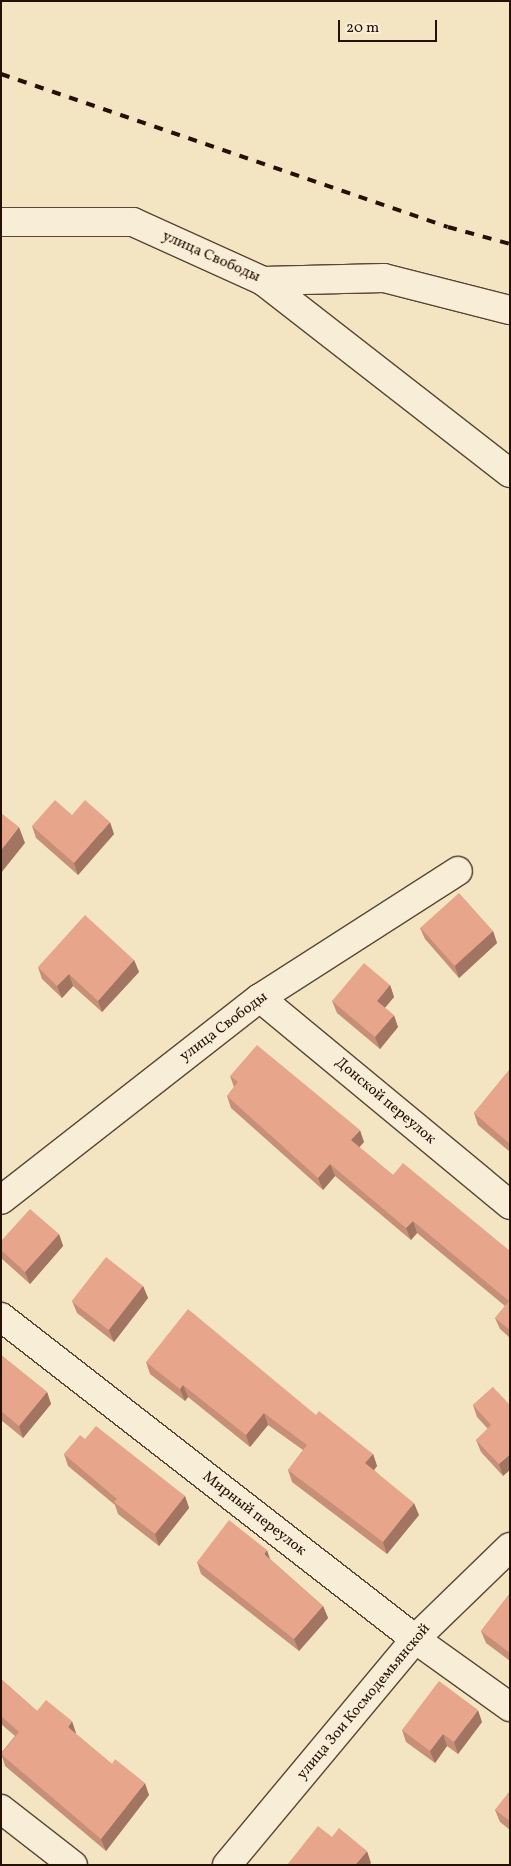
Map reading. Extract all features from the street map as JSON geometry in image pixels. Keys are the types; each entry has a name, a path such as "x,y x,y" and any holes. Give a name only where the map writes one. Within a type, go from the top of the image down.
{"street":[{"name":"улица Свободы","path":"1,222 133,222 263,281 384,278 510,310"},
{"path":"263,281 510,473"},
{"name":"улица Свободы","path":"1,1200 260,998 458,871"},
{"name":"Донской переулок","path":"260,998 510,1205"},
{"name":"Мирный переулок","path":"1,1317 415,1639 510,1707"},
{"name":"улица Зои Космодемьянской","path":"227,1865 415,1639 510,1547"},
{"path":"1,1809 73,1865"}],"building":[{"path":"55,800 72,815 85,800 110,822 74,863 32,826"},
{"path":"1,813 19,827 1,850"},
{"path":"459,893 493,931 454,966 420,928"},
{"path":"85,915 134,960 98,1001 69,974 57,986 38,967"},
{"path":"364,963 390,985 377,1001 394,1015 375,1037 332,1001"},
{"path":"257,1045 360,1130 351,1140 393,1175 403,1163 510,1251 510,1330 495,1318 509,1301 413,1221 406,1228 330,1164 318,1178 227,1096 238,1082 230,1076"},
{"path":"510,1069 510,1144 474,1113"},
{"path":"30,1209 59,1234 25,1272 1,1250 1,1241"},
{"path":"106,1257 143,1286 109,1330 72,1301"},
{"path":"188,1309 316,1415 319,1411 373,1454 365,1463 414,1503 383,1542 288,1470 307,1445 264,1413 246,1435 183,1385 180,1389 146,1362"},
{"path":"1,1355 47,1392 19,1426 1,1411"},
{"path":"493,1387 510,1405 510,1454 499,1464 476,1440 491,1425 473,1405"},
{"path":"96,1426 185,1496 155,1534 114,1502 117,1499 64,1454 80,1435 85,1439"},
{"path":"229,1520 267,1550 264,1554 323,1606 294,1639 197,1562"},
{"path":"510,1593 510,1653 481,1631"},
{"path":"1,1679 37,1711 46,1700 72,1721 68,1727 112,1764 115,1759 145,1783 101,1839 1,1754 19,1732 1,1716"},
{"path":"439,1681 478,1710 454,1742 443,1734 430,1751 402,1730"},
{"path":"510,1791 510,1821 495,1810"},
{"path":"318,1826 332,1837 339,1828 367,1851 355,1865 287,1865"}],"railway":[{"path":"1,74 448,227 510,244"}]}
